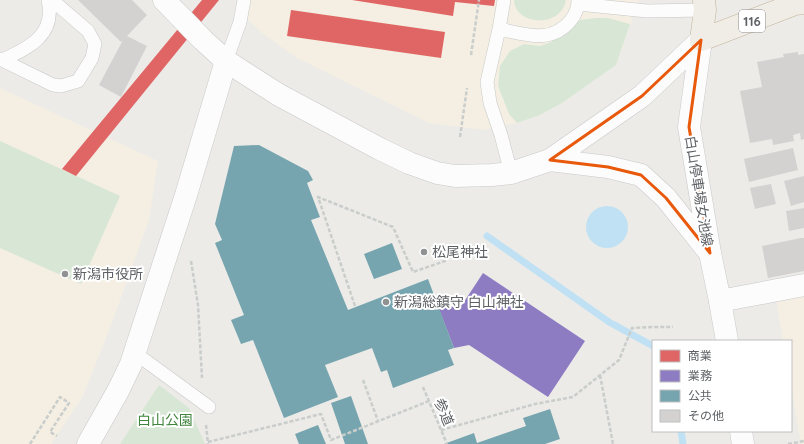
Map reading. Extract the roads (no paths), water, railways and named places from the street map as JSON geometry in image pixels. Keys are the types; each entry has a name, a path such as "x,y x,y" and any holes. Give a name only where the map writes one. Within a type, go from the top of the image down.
{"highway":[{"name":"116","path":"701,40 795,4 804,3"},
{"path":"701,40 704,5"}],"main road":[{"path":"164,0 226,61 279,95 380,150 436,173 455,176 511,173 550,160 642,96 701,40"},
{"name":"白山停車場女池線","path":"701,40 689,127 726,340"},
{"path":"88,444 118,391 135,353 186,195 226,61"},
{"path":"550,160 608,167 641,175 666,198 710,253"},
{"path":"720,300 804,285"},
{"path":"741,432 743,444"}],"lane":[{"path":"1,60 26,48 43,34 48,25 50,11 48,0"},
{"path":"1,60 53,85 60,86 78,81 92,58 95,44 88,31 52,0"},
{"path":"226,61 240,22 244,0"},
{"path":"504,0 487,82 490,103 501,134 511,173"},
{"path":"499,29 543,36 551,35 560,30 573,17 578,2 647,11 704,5"},
{"path":"135,353 206,405"}],"water":[{"path":"607,206 622,212 628,227 622,242 607,248 592,242 586,227 592,212"}],"waterway":[{"path":"487,236 609,322 652,345"},
{"path":"681,432 683,444"}],"place":[{"name":"松尾神社","path":"424,252"},
{"name":"新潟市役所","path":"65,274"},
{"name":"新潟総鎮守 白山神社","path":"386,302"}],"park label":[{"name":"白山公園","path":"165,420"}]}
